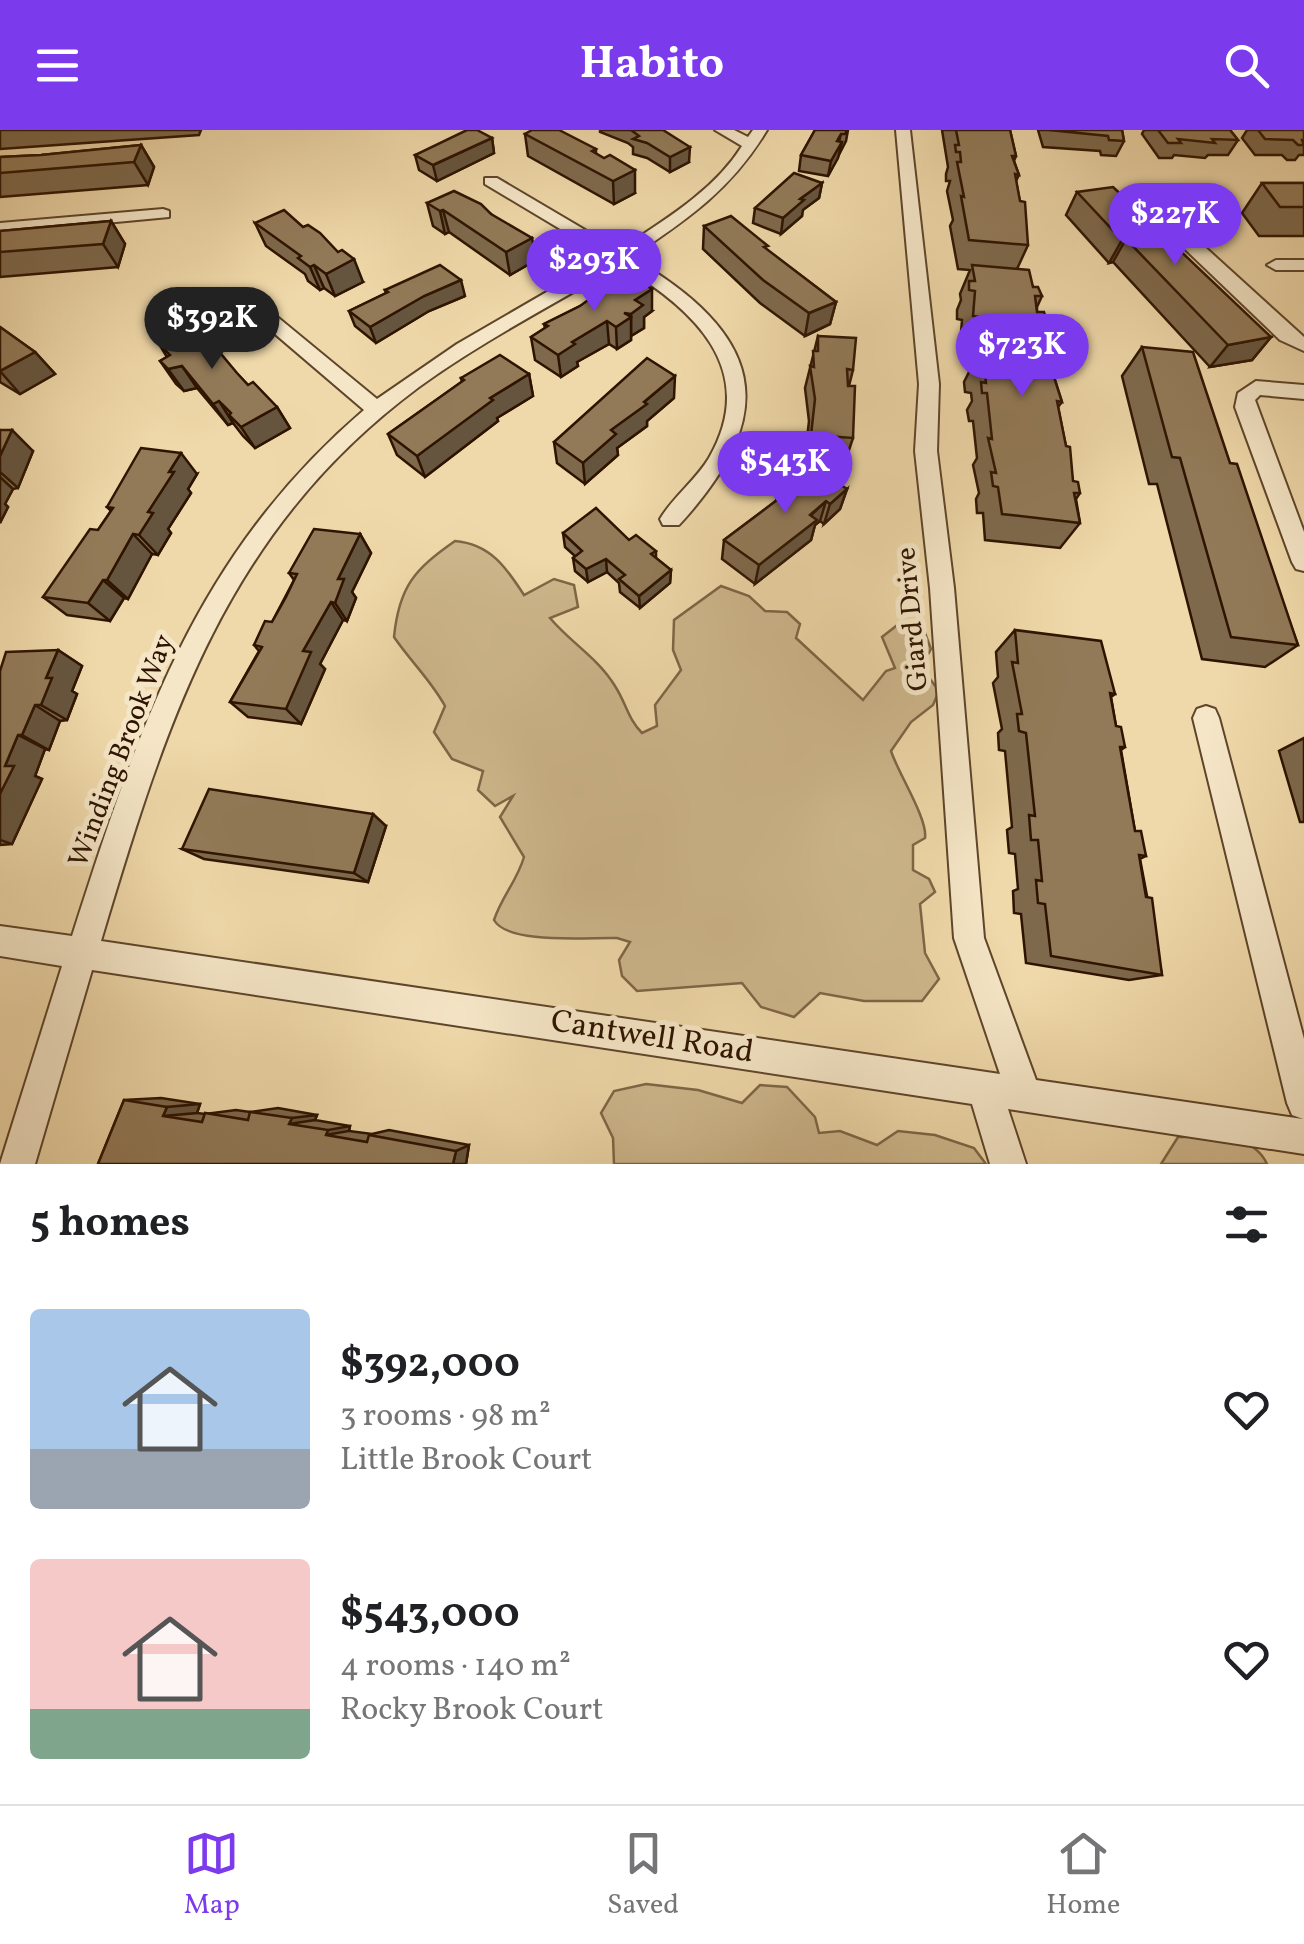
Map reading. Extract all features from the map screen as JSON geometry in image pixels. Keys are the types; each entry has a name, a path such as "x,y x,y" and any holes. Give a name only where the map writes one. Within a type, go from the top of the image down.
{"street":[{"path":"722,130 757,138"},
{"name":"Giard Drive","path":"903,130 928,384 926,451 942,588 969,938 1024,1094"},
{"name":"Winding Brook Way","path":"17,1164 158,721 189,649 262,531 297,487 376,409 462,349 692,208 757,138"},
{"path":"491,181 696,306 730,357 736,382 732,431 704,488 671,519"},
{"path":"0,228 163,214"},
{"path":"1168,223 1287,336 1304,346"},
{"path":"1276,265 1304,265"},
{"path":"246,301 376,409"},
{"path":"1304,392 1256,388 1245,398 1245,407 1304,562"},
{"path":"1206,718 1304,1102"},
{"name":"Cantwell Road","path":"0,941 1304,1136"},
{"path":"984,1088 1008,1164"}],"shaded area":[{"path":"455,541 487,552 524,595 554,579 574,585 578,607 550,618 608,676 642,733 657,726 655,705 681,670 673,650 674,620 721,586 749,596 765,611 787,612 800,624 796,638 863,700 886,671 895,668 882,637 900,623 925,633 931,649 921,667 939,691 933,705 911,722 891,751 925,830 925,838 913,845 913,870 929,879 935,892 920,904 925,953 939,979 922,1001 864,1001 820,993 794,1017 761,1007 742,983 637,991 622,976 619,960 630,942 617,938 532,936 502,928 494,920 524,857 500,817 513,796 495,806 478,790 483,771 452,759 434,732 445,706 394,637 400,604 411,580"},
{"path":"646,1084 698,1090 742,1103 760,1085 787,1087 815,1117 819,1133 840,1131 877,1145 898,1131 935,1135 974,1148 986,1164 614,1164 613,1138 601,1113 614,1091"},
{"path":"1178,1137 1240,1141 1260,1153 1267,1164 1161,1164"}],"building":[{"path":"467,130 477,130 492,138 433,165 415,155"},
{"path":"532,130 559,130 596,149 592,151 604,158 610,155 635,170 613,181 525,134"},
{"path":"631,130 663,130 690,147 670,157 633,139 639,136"},
{"path":"815,130 847,130 837,141 842,142 831,161 801,155"},
{"path":"956,130 1010,130 1020,201 1025,202 1028,245 969,240"},
{"path":"1049,130 1122,130 1124,141 1109,140 1108,136"},
{"path":"1158,130 1230,130 1238,140 1212,139 1215,143 1178,139 1181,143 1168,143"},
{"path":"1258,130 1304,130 1304,145 1293,140 1265,139"},
{"path":"141,145 134,162 0,173 0,157"},
{"path":"794,173 822,183 783,218 755,208"},
{"path":"1262,183 1304,183 1304,207 1280,207"},
{"path":"1113,187 1271,337 1228,345 1077,192"},
{"path":"454,191 532,238 506,252 427,203"},
{"path":"284,210 303,227 308,225 320,233 338,252 342,250 354,259 326,274 314,265 310,267 255,223"},
{"path":"731,216 768,246 764,247 836,302 809,313 763,280 704,226"},
{"path":"111,221 103,244 0,252 0,231"},
{"path":"440,265 461,280 370,327 349,311 388,292 385,290"},
{"path":"972,265 1029,270 1033,287 1038,287 1042,296 1035,296 1037,312 1044,312 1047,322 1040,323 1051,361 1055,361 1057,372 1052,371 1062,402 1057,401 1066,446 1070,447 1073,481 1078,482 1080,493 1074,493 1080,523 1002,514 991,472 996,473 988,438 992,439 987,393 982,393 981,382 986,383 984,365 978,364 977,354 983,354 980,317 973,316 975,291 969,290 969,281 975,281"},
{"path":"625,273 652,289 635,300 643,305 631,314 624,313 631,317 616,327 607,321 558,355 531,337 548,326 544,324 580,306"},
{"path":"188,314 199,325 193,328 202,339 213,350 216,348 248,385 253,382 277,407 241,427 219,401 213,404 182,366 168,369 160,361 170,355 159,344 165,342 154,331"},
{"path":"0,327 35,352 0,371"},
{"path":"818,336 856,338 853,370 847,369 848,386 855,386 853,438 811,435 815,399 810,366 814,367 813,351 818,351"},
{"path":"1142,347 1193,352 1230,463 1237,464 1298,645 1231,637 1180,458 1172,457"},
{"path":"500,355 529,374 490,398 493,400 417,456 388,434 464,380 461,378"},
{"path":"647,358 675,376 644,402 647,404 611,430 616,434 583,463 554,442"},
{"path":"0,430 12,430 0,456"},
{"path":"141,448 181,453 139,535 133,534 107,580 103,580 88,603 43,597 90,529 98,530 113,508 107,507"},
{"path":"812,467 847,489 810,515 817,520 759,565 724,540 781,497 777,494"},
{"path":"596,508 629,540 636,535 656,551 651,554 671,570 639,596 619,579 625,575 606,559 586,569 573,558 582,551 563,533"},
{"path":"314,529 360,534 338,579 344,579 335,603 331,602 303,651 311,652 286,709 230,702 262,647 254,645 265,621 272,622 286,597 297,574 289,573"},
{"path":"1015,630 1101,641 1115,694 1110,693 1116,726 1121,727 1125,747 1120,747 1135,831 1141,831 1146,856 1139,855 1146,897 1152,898 1162,975 1051,956 1045,904 1038,903 1036,880 1042,881 1038,840 1031,840 1029,815 1035,816 1026,733 1019,731 1017,714 1022,714 1012,662 1018,663"},
{"path":"58,650 46,678 52,678 41,705 35,705 5,766 14,766 0,794 0,671 6,652"},
{"path":"209,789 373,814 354,873 182,849"},
{"path":"124,1100 167,1107 163,1116 202,1122 205,1113 248,1120 250,1112 292,1118 289,1124 328,1130 326,1135 367,1142 369,1135 456,1151 453,1164 98,1164"}]}
